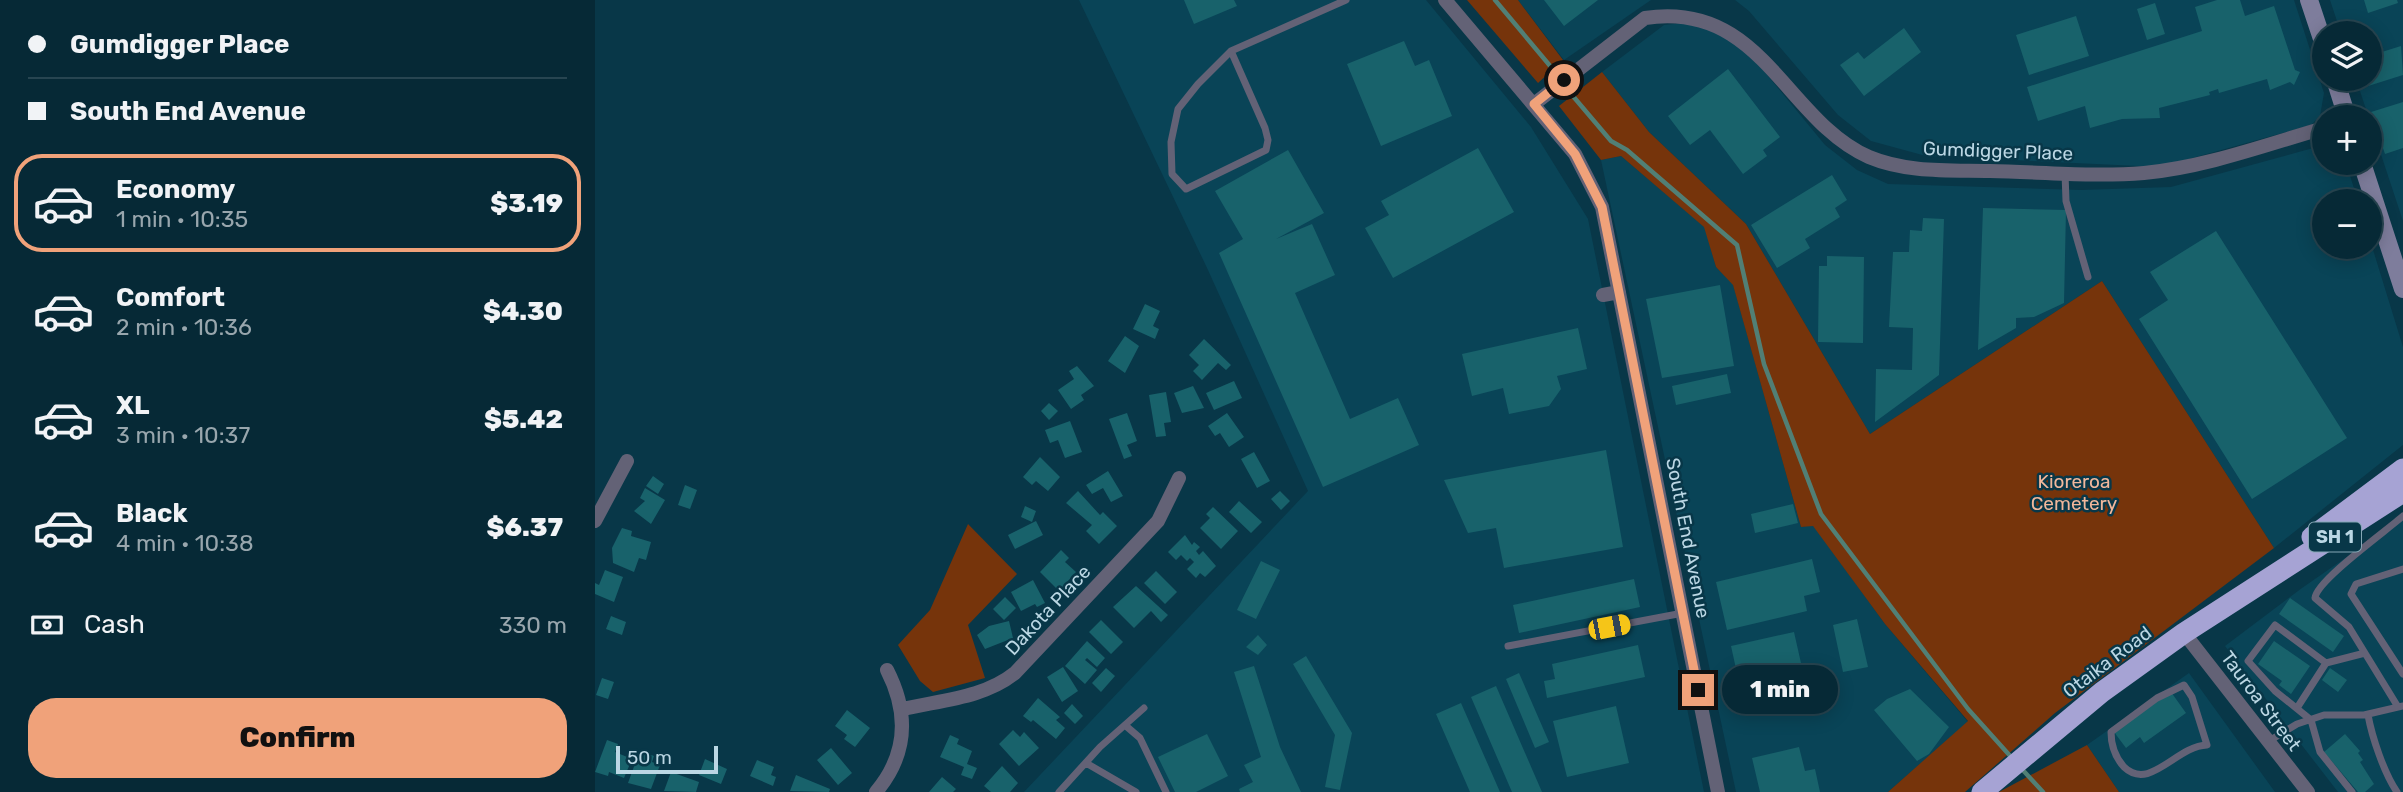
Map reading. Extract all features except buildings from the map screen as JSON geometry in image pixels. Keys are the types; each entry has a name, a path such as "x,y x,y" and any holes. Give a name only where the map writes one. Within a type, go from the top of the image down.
{"highway":[{"name":"Otaika Road","path":"2266,579 2313,536 2403,470"},
{"name":"Otaika Road","path":"1982,792 2102,692 2184,633 2403,492"}],"main road":[{"path":"2309,0 2316,21"},
{"path":"2366,175 2403,289"}],"street":[{"name":"South End Avenue","path":"1445,0 1575,154 1592,182 1602,207 1718,792"},
{"path":"1534,104 1645,18 1661,8 1679,2"},
{"name":"Gumdigger Place","path":"1766,41 1828,128 1851,147 1879,161 1899,167 2143,173 2183,167 2312,131"},
{"path":"1603,295 1619,292"},
{"path":"595,521 627,461"},
{"name":"Dakota Place","path":"903,709 975,694 1008,678 1158,521 1179,478"},
{"name":"Tauroa Street","path":"2184,633 2308,792"},
{"path":"876,792 897,759 902,736 903,709 887,670"}],"lane":[{"path":"1231,51 1265,128 1266,150 1186,188 1177,183 1172,174 1171,142 1178,109 1231,51 1346,0"},
{"path":"2065,173 2066,201 2088,277"},
{"path":"2268,741 2311,720 2335,714 2368,715 2400,706 2349,627 2318,601 2315,592 2329,575 2403,516"},
{"path":"2403,569 2356,584 2352,587 2351,594 2403,674"},
{"path":"1509,646 1684,613"},
{"path":"2326,663 2275,625 2248,661 2275,691 2311,720 2320,752 2352,792"},
{"path":"2297,708 2326,663 2365,653"},
{"path":"2184,685 2193,697 2207,745 2186,750 2145,779 2131,775 2118,760 2111,732 2157,698 2184,685"},
{"path":"1059,792 1116,732 1144,708"},
{"path":"2368,715 2387,778 2397,792"},
{"path":"1126,726 1140,737 1166,792"},
{"path":"1086,763 1136,792"}],"shaded area":[{"path":"1079,0 1426,0 1531,127 1588,219 1704,792 1024,792 1308,491 1208,270"},
{"path":"1518,0 1651,0 1564,60"},
{"path":"1735,0 2294,0 2312,56 2312,91 2324,93 2322,105 2312,105 2311,125 2160,167 1926,156 1871,141 1838,115 1749,11"},
{"path":"2330,0 2403,0 2403,221 2382,158 2382,105 2365,105 2360,91 2382,91 2382,21 2337,21"},
{"path":"1692,22 1708,24 1750,54 1825,145 1857,170 1888,184 2081,190 2171,187 2312,148 2312,175 2350,175 2354,189 2312,189 2312,259 2376,259 2403,347 2403,445 2274,548 2102,281 1870,434 1746,224 1649,132 1602,72 1664,25"},
{"path":"1621,156 1705,227 1716,267 1733,284 1801,527 1813,525 1885,624 1968,722 1888,792 1736,792 1601,160"},
{"path":"2403,518 2403,792 2338,792 2225,646 2302,588"},
{"path":"2189,673 2275,792 2119,792 2087,745"}],"green space":[{"path":"1467,0 1518,0 1563,60 1538,83"},
{"name":"Kioreroa Cemetery","path":"1602,72 1649,132 1746,224 1870,434 2102,281 2274,548 2055,713 1965,792 1888,792 1968,721 1885,624 1813,526 1801,527 1733,285 1716,267 1704,227 1621,156 1601,160 1559,106"},
{"path":"968,524 1017,574 968,625 985,678 933,692 920,681 898,645 930,610"},
{"path":"2087,745 2119,792 1999,792"}],"waterway":[{"path":"1495,0 1551,67"},
{"path":"1572,95 1611,141 1627,150 1737,245 1764,364 1821,514 1968,709 2012,758"},
{"path":"2020,767 2043,792"}],"route":[{"path":"1564,80 1534,104 1575,154 1592,182 1602,207 1698,690"}]}
